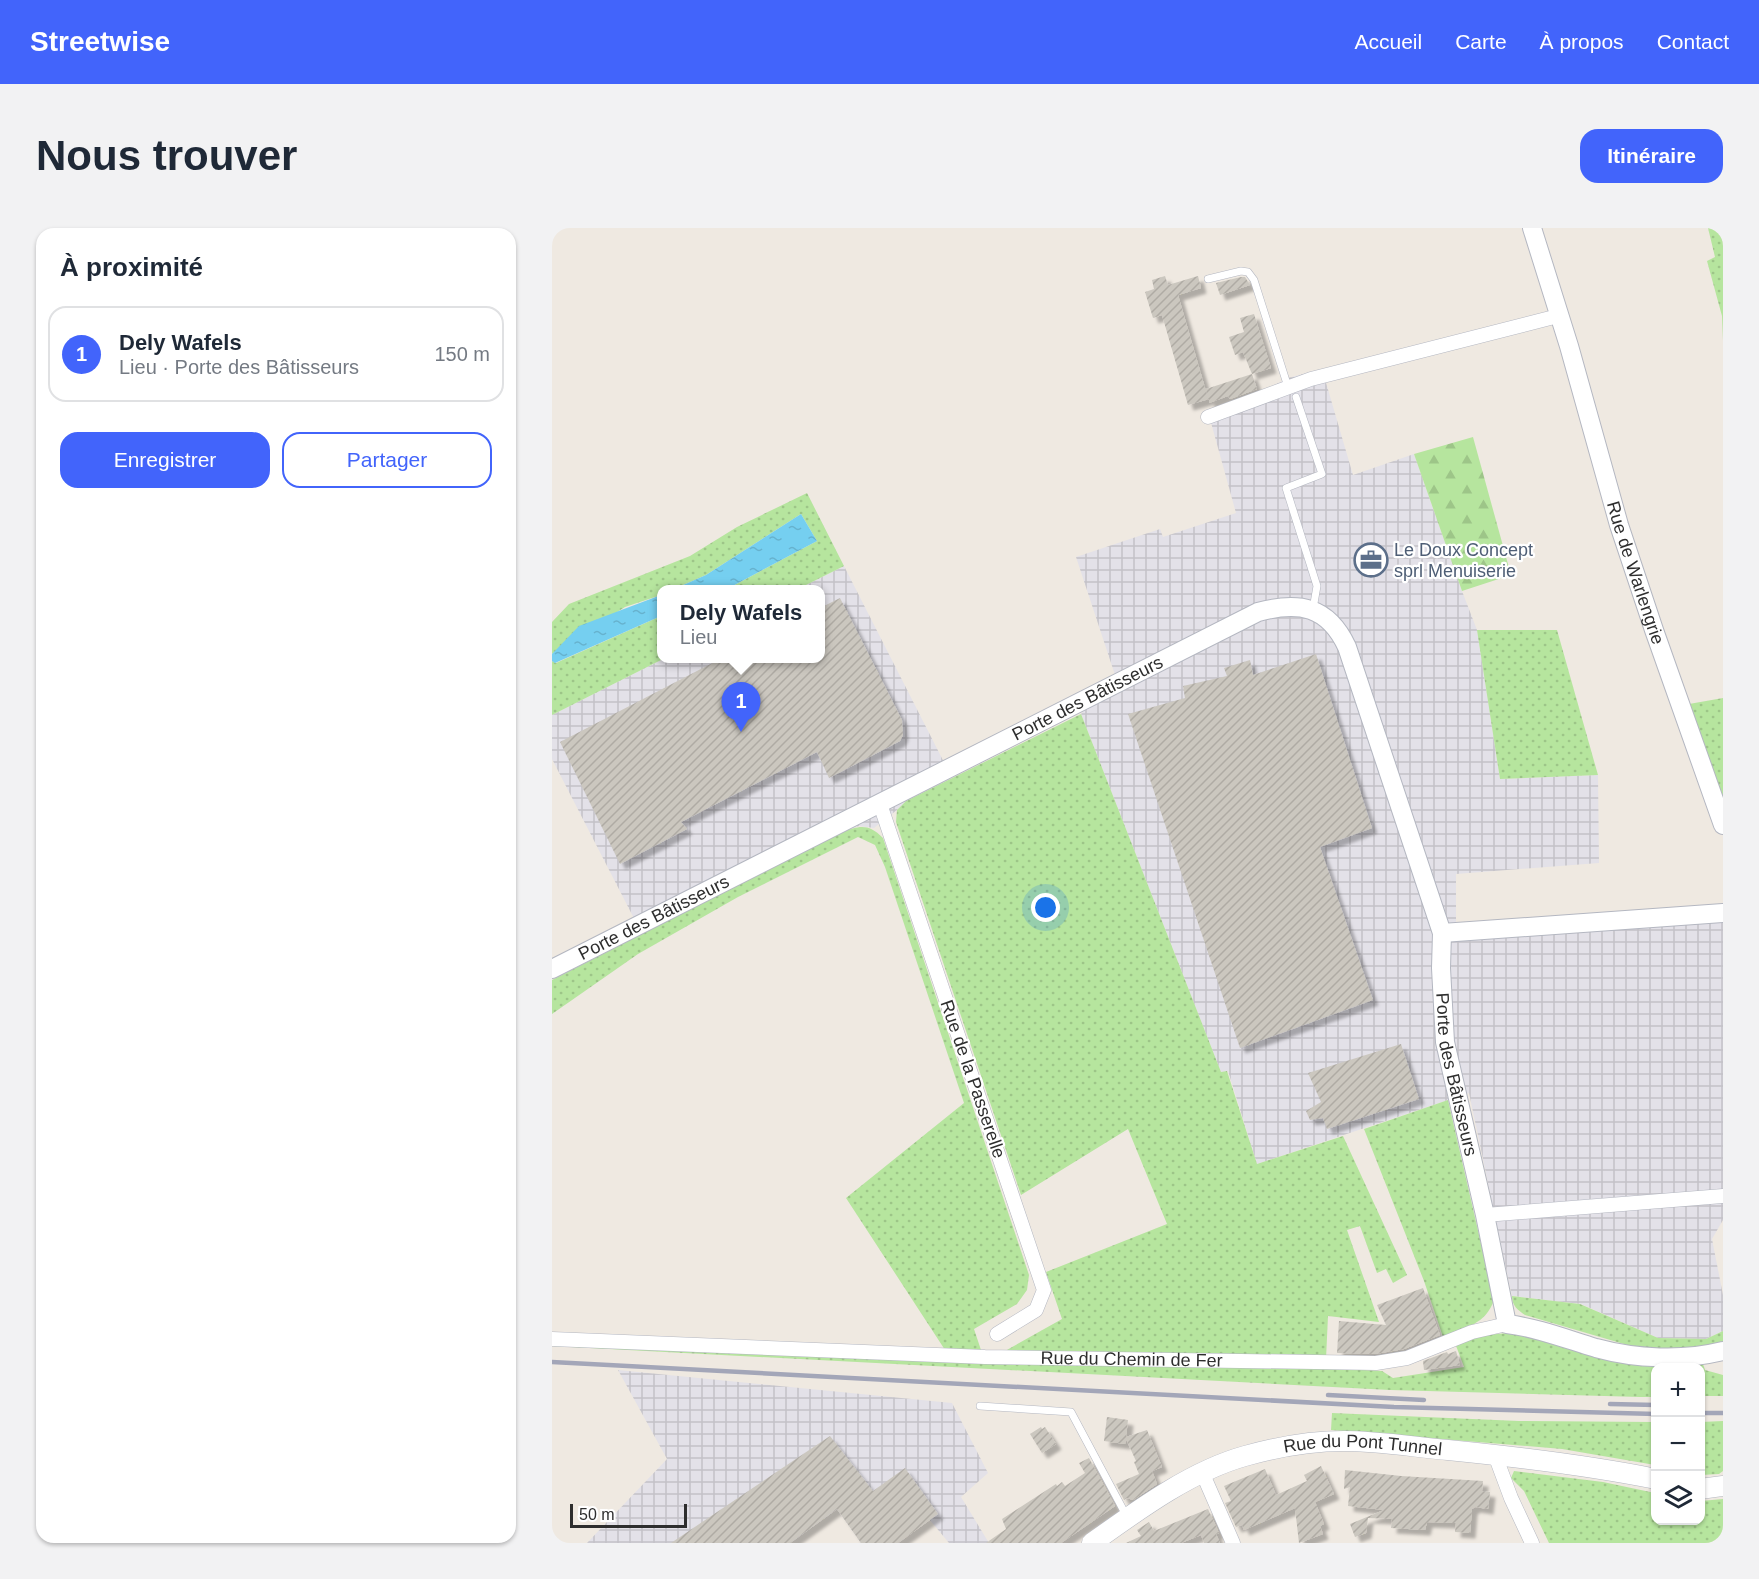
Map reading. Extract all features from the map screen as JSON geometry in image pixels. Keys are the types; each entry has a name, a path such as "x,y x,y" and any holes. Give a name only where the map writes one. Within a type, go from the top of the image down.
{"main road":[{"name":"Rue du Pont Tunnel","path":"1092,1543 1128,1517 1202,1472 1244,1456 1298,1443 1345,1441 1495,1455 1617,1471 1651,1478"},
{"path":"1705,1488 1723,1486"}],"street":[{"name":"Rue de Warlengrie","path":"1532,228 1569,346 1619,525 1723,825"},
{"path":"1208,417 1292,392 1338,372 1558,316"},
{"name":"Porte des Bâtisseurs","path":"552,969 1258,612 1293,606 1313,609 1341,633 1347,647 1442,933 1441,968 1445,1042 1485,1215 1507,1324"},
{"name":"Rue de la Passerelle","path":"880,804 1044,1290 1036,1310 997,1334"},
{"path":"1442,933 1723,913"},
{"path":"1485,1215 1723,1196"},
{"name":"Rue du Chemin de Fer","path":"552,1339 985,1357 1376,1363 1407,1358 1472,1332 1507,1324 1532,1327 1607,1350 1648,1356 1702,1356 1723,1351"},
{"name":"Rue du Chemin de Fer","path":"1702,1356 1723,1362"},
{"path":"1495,1455 1511,1498 1532,1543"},
{"path":"1202,1472 1233,1543"}],"lane":[{"path":"1208,279 1241,271 1248,272 1254,280 1322,474 1286,488 1317,586 1313,609"},
{"path":"980,1406 1071,1412 1128,1517"}],"shaded area":[{"path":"1322,369 1353,475 1414,454 1477,630 1500,779 1598,775 1599,863 1456,874 1456,922 1464,937 1723,922 1723,1220 1712,1239 1723,1295 1723,1331 1706,1339 1658,1338 1581,1304 1512,1296 1469,1093 1257,1164 1228,1071 1221,1072 1081,714 1115,675 1076,557 1160,529 1163,537 1236,513 1210,419 1288,378"},
{"path":"844,566 952,778 906,801 874,828 859,826 841,832 642,934 552,759 552,715 657,662 825,663 825,585 806,585"},
{"path":"618,1370 952,1403 988,1473 961,1497 989,1543 949,1543 929,1519 898,1543 861,1543 837,1509 790,1543 587,1543 667,1459"}],"green space":[{"path":"1708,228 1723,228 1723,341 1722,316 1707,261 1715,257"},
{"path":"1473,437 1511,575 1462,591 1414,454"},
{"path":"807,493 844,566 806,585 734,585 817,541 801,514 706,575 683,585 657,585 657,596 625,607 552,654 552,622 569,604 690,556 737,527"},
{"path":"657,618 657,662 552,715 552,661 556,663"},
{"path":"1477,630 1557,630 1598,775 1500,779"},
{"path":"1723,698 1723,801 1689,704"},
{"path":"1081,714 1221,1072 1227,1071 1257,1164 1343,1136 1407,1275 1393,1283 1386,1269 1377,1273 1360,1226 1347,1230 1379,1322 1328,1316 1326,1359 947,1353 846,1198 964,1103 885,867 875,845 858,837 738,897 638,954 552,1014 552,980 841,832 859,827 873,830 883,838 1029,1275 1027,1290 1017,1304 974,1329 981,1350 1005,1351 1062,1319 1046,1272 1167,1224 1128,1129 1021,1195 896,822 897,810 906,801"},
{"path":"1448,1100 1494,1300 1486,1315 1480,1320 1467,1328 1443,1337 1424,1281 1364,1129"},
{"path":"1512,1296 1580,1304 1658,1338 1706,1339 1723,1331 1723,1345 1641,1349 1525,1315 1514,1305"},
{"path":"1533,1334 1670,1363 1651,1363 1651,1397 1640,1397 1390,1390 552,1346 552,1342 1326,1368 1382,1371 1393,1378 1464,1367 1455,1343 1485,1335"},
{"path":"1705,1370 1723,1375 1723,1396 1705,1396"},
{"path":"1332,1413 1519,1421 1651,1422 1651,1464 1562,1449 1331,1430"},
{"path":"1723,1421 1723,1471 1719,1474 1705,1475 1705,1422"},
{"path":"1514,1471 1603,1482 1651,1492 1651,1525 1705,1525 1705,1501 1723,1499 1723,1543 1549,1543 1524,1491 1511,1478"}],"water":[{"path":"801,514 817,541 734,585 683,585 706,575"},
{"path":"657,597 657,618 555,663 552,661 552,654 579,626"}],"building":[{"path":"1165,276 1168,285 1198,276 1201,288 1178,295 1208,398 1206,389 1252,374 1257,389 1230,399 1228,396 1209,403 1209,399 1188,405 1162,315 1153,318 1145,292 1154,289 1152,280"},
{"path":"1245,277 1250,285 1220,295 1216,283"},
{"path":"1254,314 1271,368 1252,374 1243,352 1235,355 1229,337 1244,332 1240,318"},
{"path":"840,598 902,720 903,735 900,741 829,778 817,752 681,822 687,829 620,864 560,742 712,663 825,663 825,606"},
{"path":"1316,654 1372,828 1320,847 1373,1000 1240,1048 1128,714 1185,698 1183,686 1227,676 1224,668 1250,660 1253,675"},
{"path":"1401,1044 1419,1099 1327,1129 1323,1118 1310,1120 1306,1111 1321,1102 1308,1073"},
{"path":"1423,1288 1440,1335 1404,1349 1375,1354 1337,1353 1339,1321 1386,1325 1377,1305"},
{"path":"1456,1351 1460,1365 1424,1370 1423,1361"},
{"path":"1107,1417 1128,1420 1126,1437 1147,1430 1162,1467 1152,1471 1157,1484 1133,1500 1127,1498 1124,1500 1116,1484 1139,1474 1134,1462 1136,1461 1126,1439 1125,1444 1104,1441"},
{"path":"1041,1427 1042,1429 1045,1427 1056,1444 1042,1453 1030,1434"},
{"path":"830,1436 873,1491 905,1468 938,1514 898,1543 861,1543 837,1509 790,1543 671,1543"},
{"path":"1089,1458 1115,1506 1061,1543 986,1543 1006,1529 1002,1519 1056,1484 1057,1486 1062,1482 1065,1486 1085,1473 1079,1463"},
{"path":"1321,1466 1334,1494 1315,1502 1324,1524 1320,1526 1323,1534 1299,1543 1295,1508 1244,1530 1242,1525 1236,1527 1225,1503 1231,1501 1224,1486 1265,1469 1276,1495 1307,1481 1304,1475"},
{"path":"1345,1470 1483,1481 1482,1491 1490,1492 1488,1509 1475,1507 1472,1509 1470,1533 1455,1532 1456,1523 1427,1522 1425,1530 1391,1528 1392,1519 1368,1518 1366,1533 1355,1537 1350,1524 1384,1510 1348,1506 1350,1487 1344,1489"},
{"path":"1208,1509 1219,1533 1216,1534 1220,1543 1204,1543 1201,1535 1181,1543 1126,1543 1141,1536 1137,1530 1149,1522 1154,1531"}],"railway":[{"path":"552,1362 1394,1407 1651,1414"},
{"path":"1328,1395 1424,1400"},
{"path":"1610,1404 1651,1405"},
{"path":"1705,1413 1723,1413"}],"place":[{"name":"Le Doux Concept sprl Menuiserie","path":"1371,560"},
{"name":"Dely Wafels","path":"741,732"}]}
